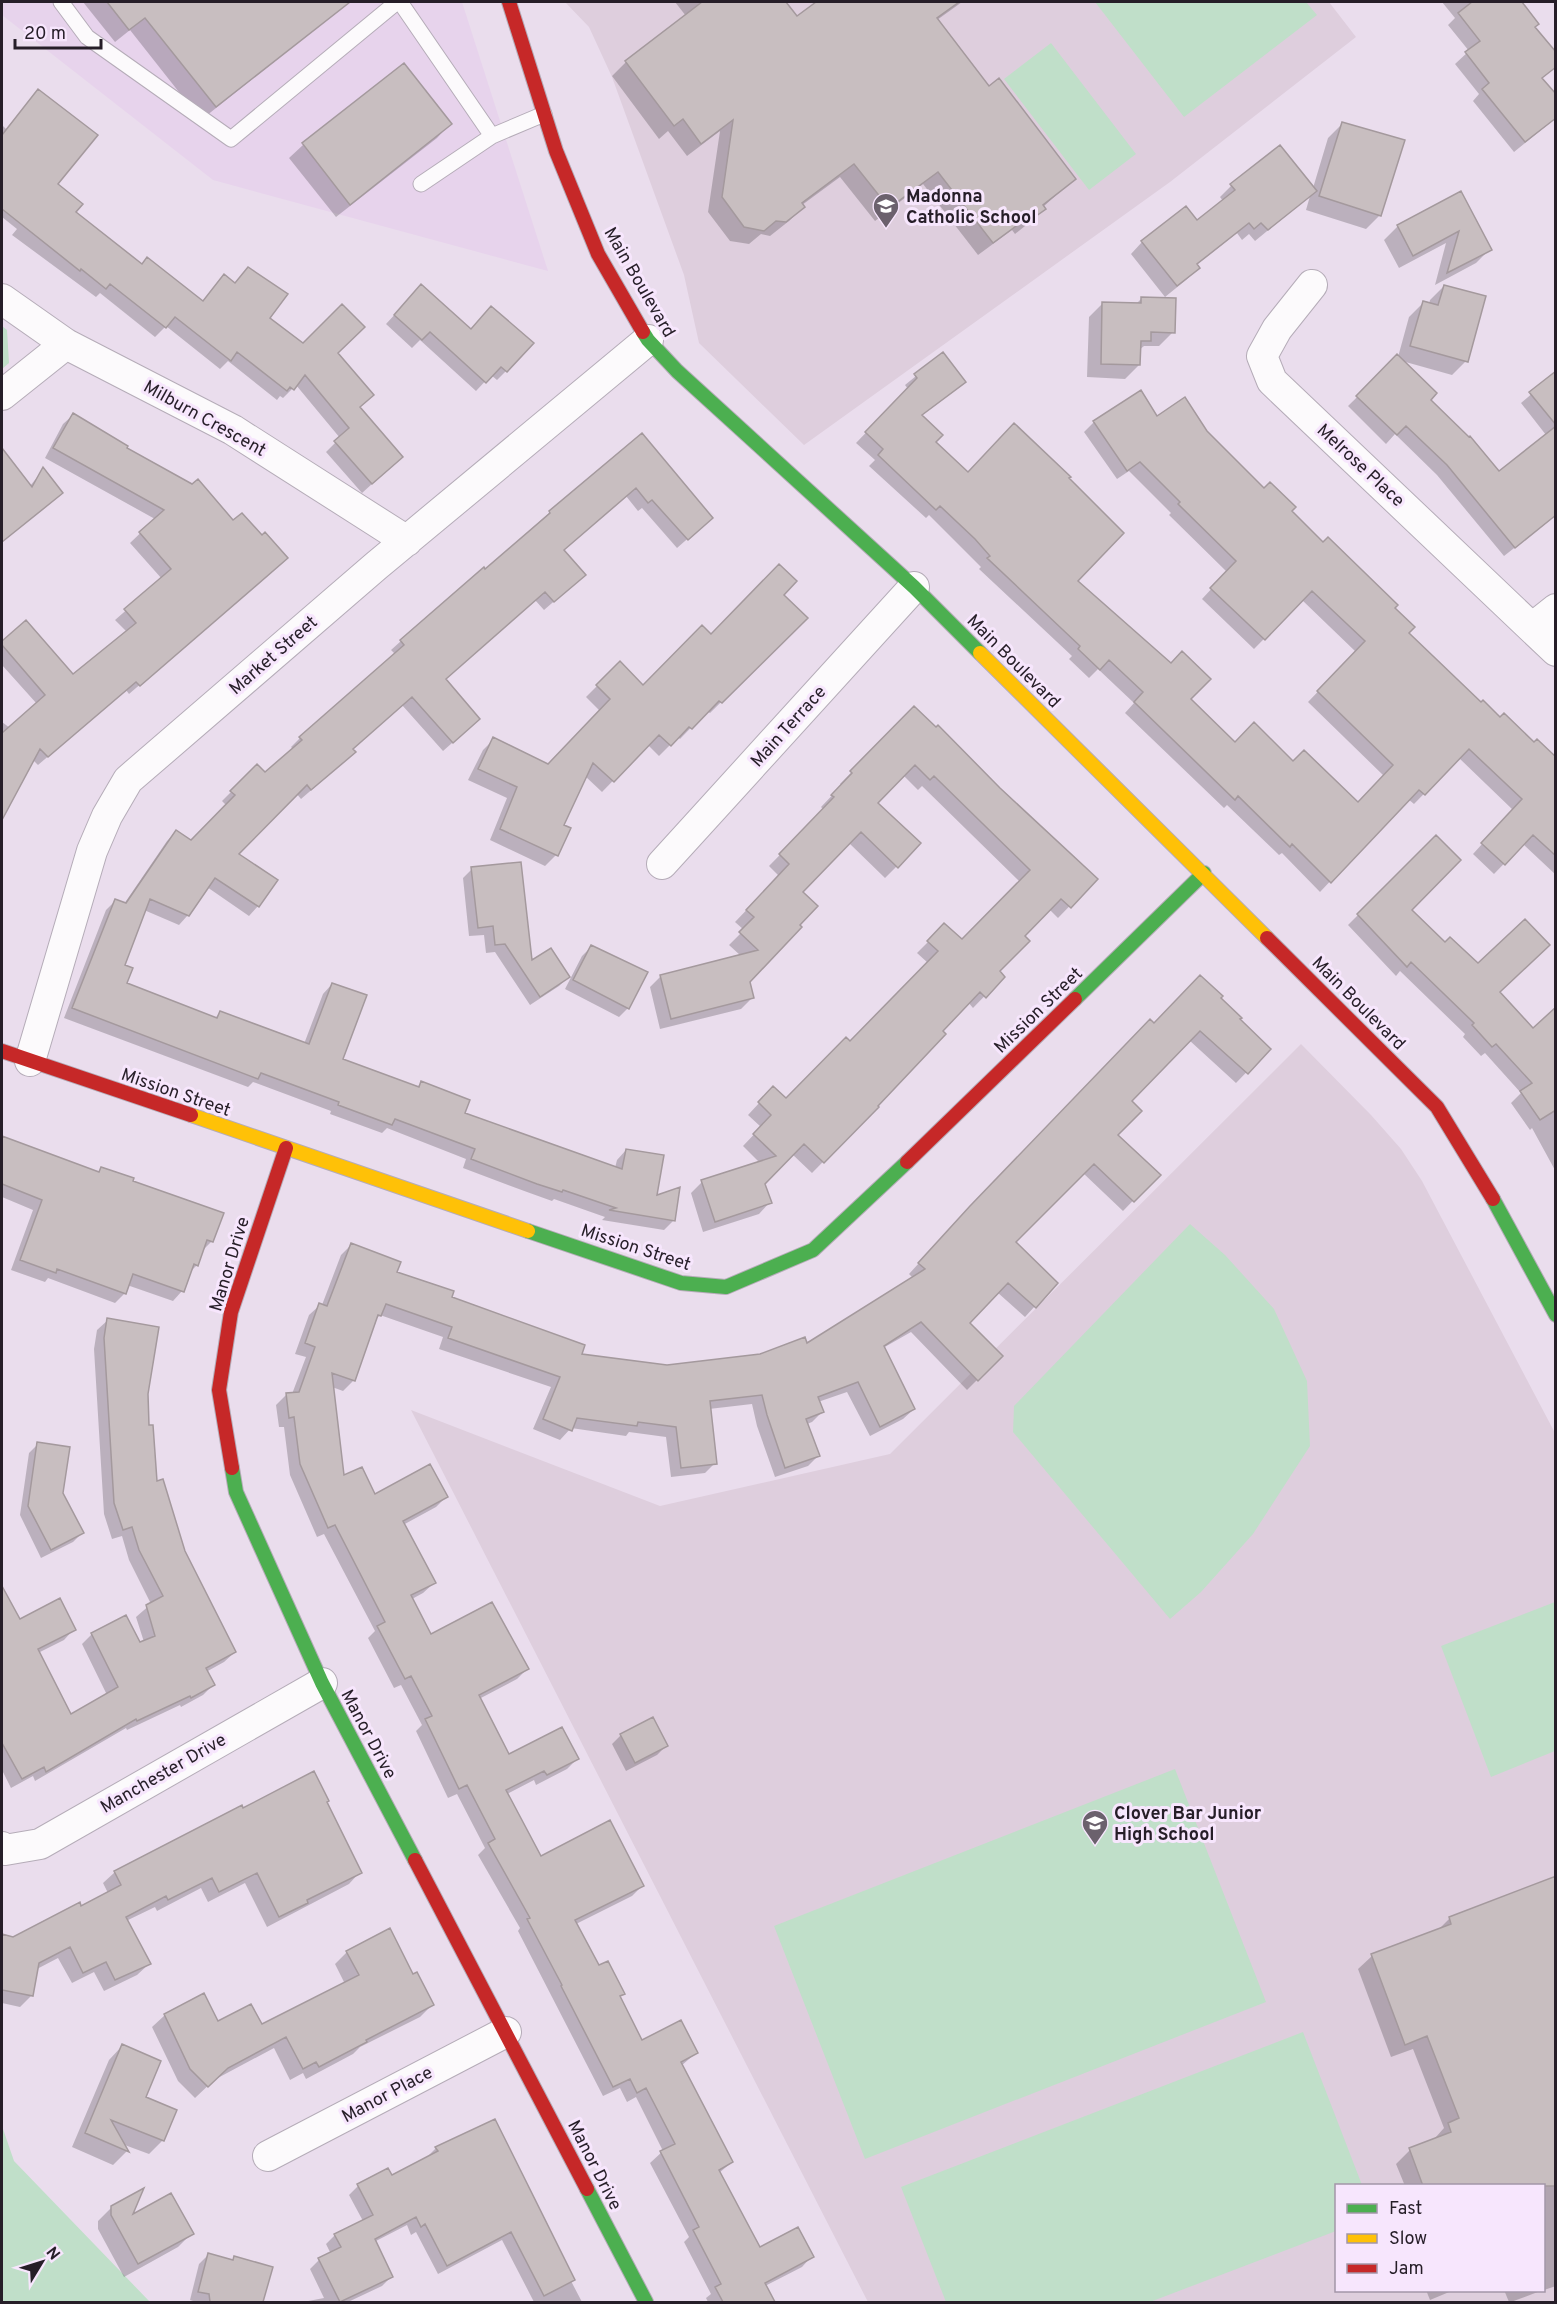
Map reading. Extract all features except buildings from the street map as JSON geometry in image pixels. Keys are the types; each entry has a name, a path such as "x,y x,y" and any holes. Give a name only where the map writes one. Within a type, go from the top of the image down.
{"street":[{"name":"Main Boulevard","path":"509,2 556,152 598,254 648,340 686,379 914,587 1437,1107 1509,1226 1556,1315"},
{"name":"Melrose Place","path":"1312,285 1277,329 1262,356 1272,381 1532,627"},
{"name":"Milburn Crescent","path":"2,299 66,344 233,430 407,541"},
{"name":"Market Street","path":"30,1061 92,851 106,816 128,780 407,541 648,340"},
{"path":"2,396 66,344"},
{"name":"Main Terrace","path":"662,864 914,587"},
{"path":"1556,609 1532,627 1556,651"},
{"name":"Mission Street","path":"2,1051 681,1283 726,1287 813,1250 852,1216 1204,873"},
{"name":"Manor Drive","path":"286,1148 231,1312 219,1389 236,1492 322,1683 646,2302"},
{"name":"Manchester Drive","path":"2,1847 5,1850 40,1844 322,1683"},
{"name":"Manor Place","path":"268,2156 506,2032"}],"lane":[{"path":"61,2 87,37 231,139 398,2 492,136"},
{"path":"421,183 492,136 544,114"}],"shaded area":[{"path":"2,2 462,2 548,271 213,180 2,15"},
{"name":"Madonna Catholic School","path":"565,2 1329,2 1356,37 1170,182 804,445 699,343 684,275 612,77 589,27"},
{"name":"Clover Bar Junior High School","path":"1301,1044 1371,1115 1401,1149 1422,1181 1555,1433 1555,2302 868,2302 411,1410 660,1506 890,1454"}],"green space":[{"path":"1095,2 1306,2 1317,15 1184,117"},
{"path":"1051,43 1136,154 1089,190 1004,79"},
{"path":"2,326 7,330 9,363 2,369"},
{"path":"1190,1224 1225,1255 1274,1309 1307,1381 1310,1446 1253,1534 1201,1592 1170,1619 1013,1432 1014,1406"},
{"path":"1555,1602 1555,1751 1491,1777 1441,1646"},
{"path":"1175,1769 1266,2002 865,2159 774,1926"},
{"path":"1303,2032 1362,2184 1335,2184 1335,2231 1150,2302 946,2302 901,2187"},
{"path":"2,2126 14,2161 150,2302 2,2302"}],"traffic: fast":[{"path":"643,332 677,371 914,587 980,653"},
{"path":"1075,999 1204,873"},
{"path":"528,1231 681,1283 726,1287 813,1250 907,1162"},
{"path":"1493,1199 1556,1315"},
{"path":"232,1468 236,1492 322,1683 415,1860"},
{"path":"587,2189 646,2302"}],"traffic: slow":[{"path":"980,653 1267,938"},
{"path":"191,1115 528,1231"}],"traffic: jam":[{"path":"509,2 556,151 598,254 643,332"},
{"path":"1267,938 1437,1107 1493,1199"},
{"path":"907,1162 1075,999"},
{"path":"2,1051 191,1115"},
{"path":"232,1468 219,1390 231,1312 286,1148"},
{"path":"415,1860 587,2189"}],"place":[{"name":"Madonna Catholic School","path":"886,229"},
{"name":"Clover Bar Junior High School","path":"1095,1846"}]}
